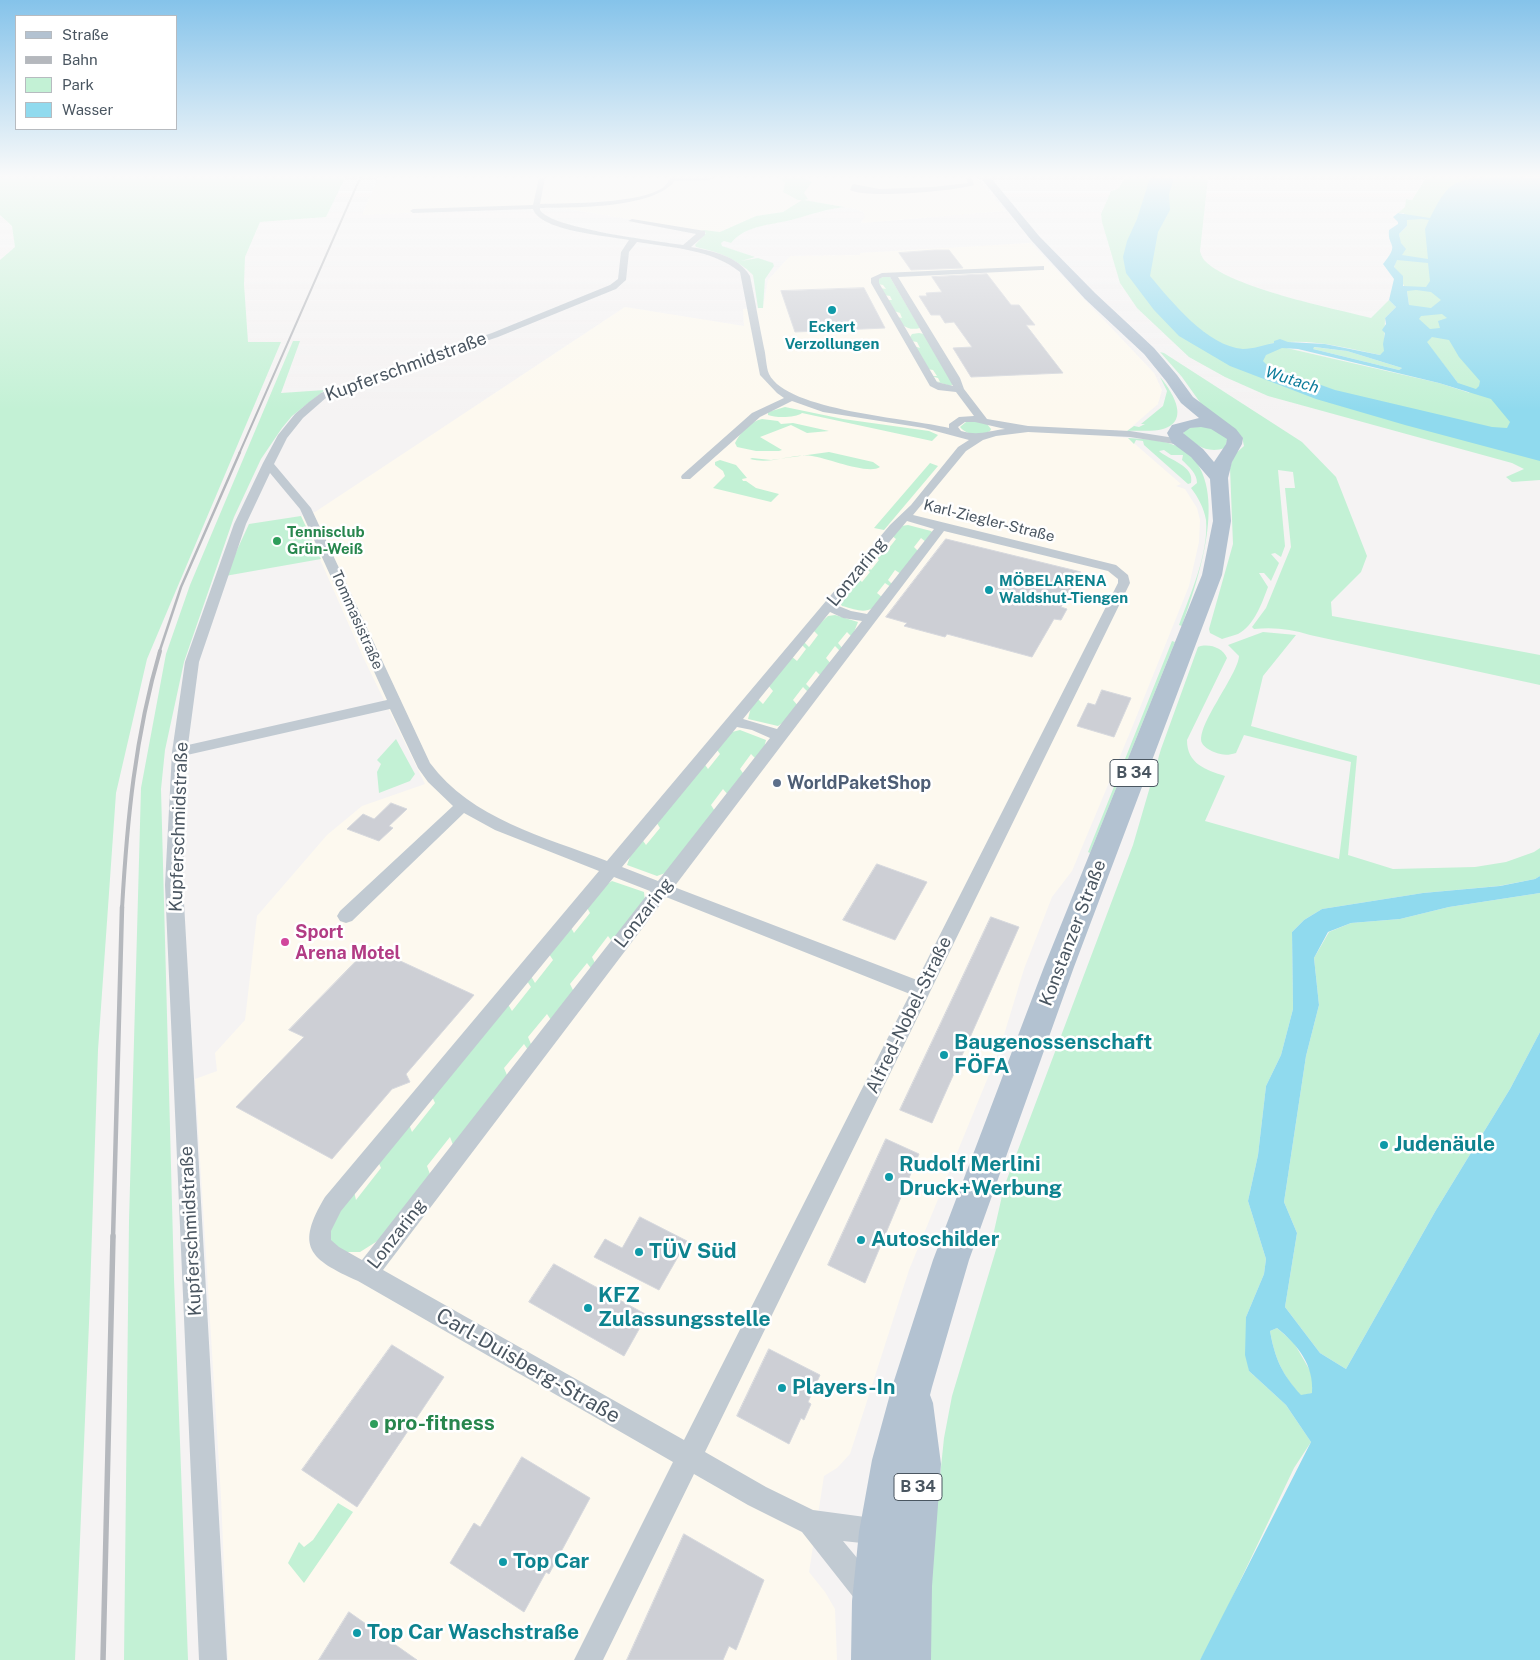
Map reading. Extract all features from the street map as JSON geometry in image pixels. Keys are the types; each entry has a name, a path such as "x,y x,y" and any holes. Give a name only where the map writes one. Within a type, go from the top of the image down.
{"main road":[{"path":"1051,255 1118,325 1150,352 1172,378 1187,400 1235,438 1230,450 1212,452 1183,435"},
{"path":"1187,400 1183,435 1218,478"},
{"path":"1183,435 1203,422 1221,427"},
{"name":"Konstanzer Straße","path":"908,1660 892,1594 881,1532 893,1460 912,1387 952,1260 1060,967 1212,575 1222,521 1218,478 1223,462 1230,450"},
{"name":"Konstanzer Straße","path":"874,1660 892,1594 920,1464 912,1387"}],"street":[{"name":"Kupferschmidstraße","path":"213,1660 174,885 180,752 192,662 240,524 282,437 299,416 324,395 356,382 495,335 613,286 622,280 623,255"},
{"path":"717,255 743,270 749,284 764,375 775,387 791,398 841,412 924,425 958,427 983,420"},
{"path":"959,389 938,387 933,384 875,283 875,278 893,275 1016,269"},
{"path":"893,275 955,378 959,389 983,420 994,429"},
{"path":"904,332 927,330"},
{"path":"686,477 756,415 791,398"},
{"path":"962,449 958,427 970,405"},
{"path":"958,427 979,438 994,429 1183,435"},
{"path":"1130,434 1158,432 1183,435"},
{"name":"Karl-Ziegler-Straße","path":"979,438 962,449 906,517 1102,565 1120,572"},
{"name":"Tommasistraße","path":"268,463 305,508 422,764 433,778 463,806 501,826 921,990"},
{"name":"Lonzaring","path":"906,517 894,527 830,607 350,1183 322,1220 318,1234 322,1246 334,1258 366,1273 941,527"},
{"name":"Alfred-Nobel-Straße","path":"690,1458 1124,583 1124,578 1120,572"},
{"path":"830,607 848,615 871,618"},
{"path":"180,752 395,703"},
{"path":"733,722 759,726 779,737"},
{"path":"346,916 449,817 463,806"},
{"name":"Carl-Duisberg-Straße","path":"366,1273 690,1458 811,1523 892,1594"},
{"path":"588,1660 690,1458"},
{"name":"Carl-Duisberg-Straße","path":"811,1523 881,1532"}],"shaded area":[{"path":"1043,255 1154,373 1162,390 1158,404 1127,431 1106,430 1108,436 1128,438 1181,484 1176,486 1185,489 1197,508 1200,520 1199,542 1189,586 1072,871 1052,897 1024,969 1000,1048 909,1270 850,1454 837,1468 824,1476 809,1572 825,1592 835,1609 837,1660 228,1660 221,1497 195,1079 217,1071 215,1053 245,1020 257,916 327,835 362,806 425,784 363,657 301,516 315,512 625,307 744,326 743,309 763,308 768,280 790,256"}],"green space":[{"path":"5,255 246,255 244,284 248,342 281,342 147,659 116,793 98,1050 75,1660 0,1660 0,260"},
{"path":"722,255 750,255 755,257 741,261 758,258 773,263 774,266 765,279 763,308 758,308 753,275 733,260"},
{"path":"1112,255 1202,255 1205,261 1218,271 1237,280 1308,303 1371,318 1389,300 1396,307 1385,318 1384,352 1380,355 1311,342 1269,344 1439,383 1470,393 1458,383 1426,342 1409,305 1407,291 1394,268 1396,260 1411,260 1403,255 1540,255 1540,480 1512,482 1506,477 1524,469 1512,463 1268,396 1225,377 1189,357 1137,308 1120,283"},
{"path":"886,276 890,277 920,328 909,328 903,325 897,317 902,318 900,313 894,311 887,300 892,300 890,296 884,295 880,288 886,289 883,285 878,284 878,279"},
{"path":"912,334 924,334 953,384 951,386 934,381 940,382 938,378 931,376 937,376 933,370 927,369 914,346 920,348 917,342 911,341 910,337"},
{"path":"293,341 300,341 281,393 325,390 292,416 282,428 261,459 234,517 184,662 165,750 161,789 174,1279 188,1660 124,1660 129,1221 141,788 166,654 190,585"},
{"path":"1313,347 1347,351 1402,368 1399,370 1313,349"},
{"path":"1160,352 1302,442 1336,477 1367,556 1361,572 1331,602 1332,616 1540,655 1540,685 1296,631 1275,628 1254,629 1252,627 1266,608 1291,547 1285,488 1295,488 1293,472 1278,470 1285,546 1281,557 1275,553 1271,554 1279,563 1271,581 1264,573 1259,573 1268,587 1257,614 1249,626 1238,634 1222,639 1210,633 1209,629 1233,544 1230,468 1234,455 1244,446 1242,437 1204,408 1182,377"},
{"path":"1160,377 1174,397 1178,413 1176,419 1171,425 1163,429 1127,431 1134,426 1139,427 1145,424 1141,424 1163,406 1167,391"},
{"path":"785,407 843,419 929,431 938,435 932,441 802,413 785,417 768,415 768,412"},
{"path":"762,419 778,421 781,424 793,423 829,431 807,433 791,425 760,437 782,450 756,451 737,447 735,443 743,432 753,422"},
{"path":"975,421 987,424 991,429 990,431 974,434 966,432 960,427 966,422"},
{"path":"1208,426 1228,437 1225,448 1219,450 1207,449 1197,445 1183,434 1186,428"},
{"path":"1128,438 1159,441 1181,448 1187,452 1200,468 1207,489 1209,512 1205,546 1206,520 1204,511 1191,488 1197,483 1197,479 1192,470 1182,460 1183,455 1171,455 1164,450 1159,451 1189,472 1191,483 1188,484 1144,445 1143,441 1136,440 1134,444"},
{"path":"829,452 873,462 880,467 874,469 857,468 819,457 803,456"},
{"path":"783,458 766,461 750,459 771,460"},
{"path":"720,460 736,465 747,478 742,479 743,481 756,488 779,494 771,502 713,488 725,476 723,471 715,465 715,462"},
{"path":"930,463 938,466 884,530 874,528"},
{"name":"Tennisclub Grün-Weiß","path":"301,516 321,559 225,576 249,524"},
{"path":"908,525 933,533 926,542 921,538 914,547 919,552 901,574 895,570 888,580 893,585 891,587 885,583 877,593 883,598 873,608 864,611 842,606 840,603 843,595 857,577 862,582 870,572 865,567 866,565 871,570 879,560 874,555 884,544 889,548 896,539 891,535 901,526"},
{"path":"1205,546 1202,561 1195,585 1182,626 1179,625 1193,587"},
{"path":"835,615 858,622 852,637 847,632 838,643 843,649 841,652 835,646 826,658 831,664 822,677 816,671 806,684 812,690 809,693 803,687 793,700 799,707 788,719 778,726 748,719 751,707 757,698 763,704 773,691 768,685 791,656 797,661 806,649 801,644 803,641 809,647 818,635 813,630 828,616"},
{"path":"1263,632 1296,635 1263,676 1251,726 1357,756 1348,855 1393,869 1475,867 1506,862 1540,848 1540,876 1535,879 1499,886 1423,893 1322,909 1304,920 1292,932 1293,1009 1281,1055 1266,1086 1258,1155 1248,1201 1266,1259 1264,1274 1246,1317 1249,1371 1286,1405 1311,1442 1294,1468 1210,1644 1200,1660 921,1660 944,1438 952,1396 998,1243 992,1240 1004,1187 1133,845 1161,749 1198,647 1215,647 1225,654 1227,658 1187,740 1190,755 1199,765 1225,776 1205,821 1339,859 1351,762 1244,735 1236,753 1230,755 1214,752 1202,743 1202,735 1210,713 1237,665 1239,656 1228,645"},
{"path":"1172,641 1175,642 1090,853 1088,852"},
{"path":"740,730 766,740 763,752 757,760 751,754 740,769 745,776 729,796 723,789 711,805 716,813 668,872 657,876 627,865 632,851 641,838 646,845 660,828 655,820 703,762 708,769 720,754 715,747 732,732"},
{"path":"396,739 415,774 410,781 379,793 377,772 381,764 377,760"},
{"path":"612,881 644,892 645,901 614,944 608,936 592,957 597,967 593,971 587,963 570,984 575,994 553,1023 547,1014 528,1037 533,1049 530,1053 524,1044 504,1068 509,1080 455,1150 450,1137 427,1166 432,1180 387,1235 360,1252 344,1252 330,1240 330,1218 353,1187 356,1200 381,1168 376,1157 407,1119 412,1132 435,1103 430,1092 506,1001 512,1011 531,987 525,978 529,973 535,983 553,960 547,951 569,924 574,933 590,913 585,904"},
{"name":"Judenäule","path":"1540,893 1540,1032 1510,1089 1436,1210 1346,1369 1320,1353 1285,1307 1297,1233 1284,1202 1306,1056 1319,1005 1314,958 1329,932 1351,923 1400,919 1449,907"},
{"path":"1277,1328 1294,1343 1312,1374 1312,1393 1301,1396 1284,1373 1274,1350 1270,1331"},
{"path":"338,1503 353,1512 304,1583 288,1563 299,1542 304,1547 313,1540"}],"water":[{"name":"Wutach","path":"1123,255 1154,255 1150,276 1191,321 1216,340 1230,346 1243,349 1255,348 1274,343 1274,341 1280,339 1288,342 1325,344 1380,355 1384,351 1385,333 1382,330 1386,324 1385,318 1396,307 1389,300 1394,279 1383,264 1389,255 1428,259 1428,255 1540,255 1540,461 1316,399 1230,366 1179,336 1154,310 1126,273","holes":["1397,260 1428,263 1430,281 1426,287 1403,286 1403,276 1394,267","1407,291 1431,292 1441,300 1431,308 1409,305","1442,314 1447,318 1438,321 1440,328 1430,329 1419,319 1421,316","1432,337 1449,340 1459,357 1480,381 1479,386 1476,389 1458,383 1427,342","1314,347 1347,351 1402,368 1399,370 1313,349","1282,348 1298,349 1439,383 1491,399 1510,422 1507,428 1492,427 1335,390 1268,366 1263,361 1266,355"]},
{"path":"1540,876 1540,893 1449,907 1400,919 1351,923 1328,932 1314,958 1319,1005 1306,1056 1284,1202 1297,1233 1285,1307 1320,1353 1346,1369 1436,1210 1510,1089 1540,1032 1540,1660 1200,1660 1311,1442 1286,1405 1249,1371 1245,1355 1246,1317 1264,1274 1266,1259 1248,1201 1258,1155 1266,1086 1281,1055 1293,1009 1292,932 1304,920 1322,909 1423,893 1500,886 1535,879","holes":["1277,1328 1292,1341 1303,1356 1310,1373 1312,1393 1301,1395 1280,1366 1270,1331"]}],"building":[{"path":"901,255 953,255 963,268 911,270"},
{"path":"987,274 1011,305 1019,305 1035,325 1026,325 1063,373 971,377 953,348 972,347 954,322 945,323 940,315 931,315 919,296 927,296 926,293 942,292 932,277"},
{"name":"Eckert Verzollungen","path":"864,288 885,328 795,332 781,291"},
{"name":"MÖBELARENA Waldshut-Tiengen","path":"946,539 1081,572 1061,607 1067,609 1061,620 1054,619 1032,657 947,634 945,637 904,626 907,623 886,617"},
{"path":"1102,690 1131,698 1114,737 1077,726 1088,703 1095,705"},
{"path":"391,803 407,809 389,826 393,828 379,841 347,829 363,814 374,819"},
{"path":"877,864 927,882 895,940 843,920"},
{"path":"991,917 1019,927 932,1123 900,1110"},
{"path":"370,947 474,995 406,1074 410,1082 392,1089 332,1159 236,1107 304,1037 289,1030"},
{"path":"886,1139 919,1154 865,1283 828,1265"},
{"name":"TÜV Süd","path":"640,1217 687,1241 659,1290 594,1257 605,1239 622,1248"},
{"name":"KFZ Zulassungsstelle","path":"554,1264 647,1315 624,1356 529,1302"},
{"name":"pro-fitness","path":"392,1345 444,1377 357,1507 302,1470"},
{"name":"Players-In","path":"769,1349 820,1375 808,1402 811,1404 804,1420 801,1418 789,1444 737,1416"},
{"path":"522,1457 590,1498 549,1574 546,1572 524,1612 450,1563 474,1523 480,1527"},
{"path":"684,1534 764,1580 736,1650 729,1646 723,1660 627,1660"},
{"name":"Top Car Waschstraße","path":"349,1612 417,1660 319,1660"}],"railway":[{"path":"239,454 326,255"},
{"path":"159,653 181,587 240,452"},
{"path":"122,909 130,811 138,747 151,683 160,651"},
{"path":"113,1238 122,907"},
{"path":"103,1660 113,1236"}],"place":[{"name":"Eckert Verzollungen","path":"832,310"},
{"name":"Tennisclub Grün-Weiß","path":"277,541"},
{"name":"MÖBELARENA Waldshut-Tiengen","path":"989,590"},
{"name":"WorldPaketShop","path":"777,783"},
{"name":"Sport Arena Motel","path":"285,942"},
{"name":"Baugenossenschaft FÖFA","path":"944,1055"},
{"name":"Judenäule","path":"1384,1145"},
{"name":"Rudolf Merlini Druck+Werbung","path":"889,1177"},
{"name":"Autoschilder","path":"861,1240"},
{"name":"TÜV Süd","path":"639,1252"},
{"name":"KFZ Zulassungsstelle","path":"588,1308"},
{"name":"Players-In","path":"782,1388"},
{"name":"pro-fitness","path":"374,1424"},
{"name":"Top Car","path":"503,1562"},
{"name":"Top Car Waschstraße","path":"357,1633"}]}
